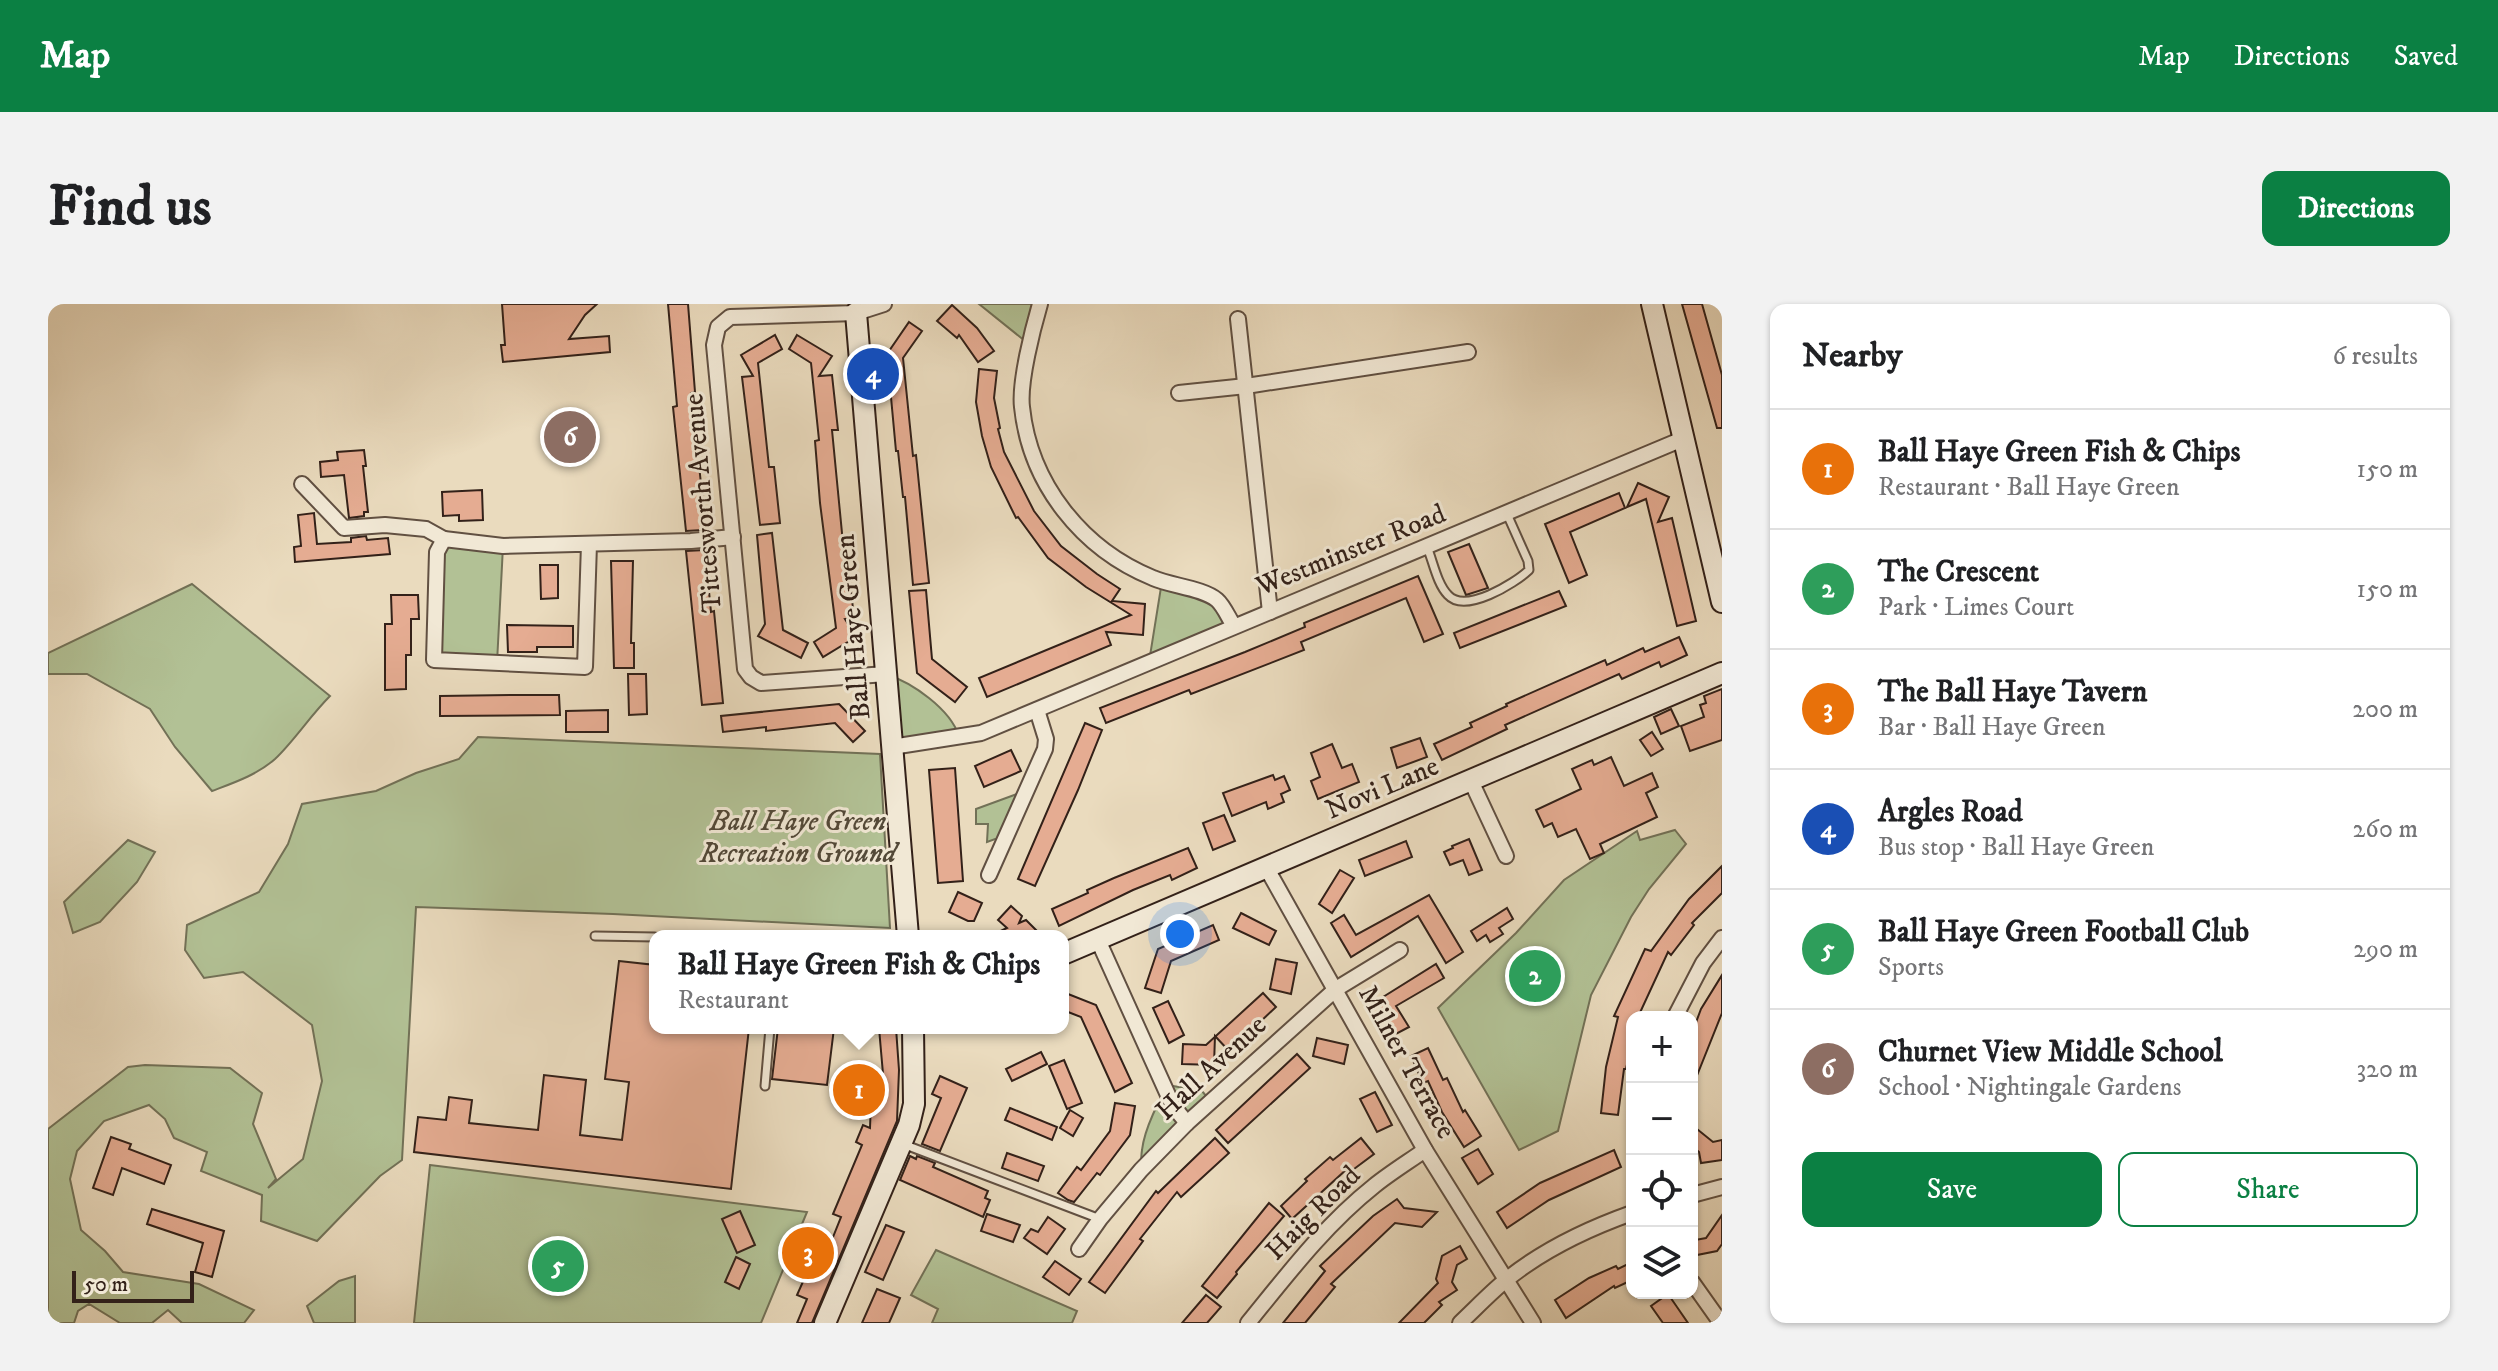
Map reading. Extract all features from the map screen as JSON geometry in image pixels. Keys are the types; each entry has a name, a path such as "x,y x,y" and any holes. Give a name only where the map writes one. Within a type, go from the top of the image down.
{"street":[{"path":"855,308 884,304"},
{"path":"1040,304 1021,404 1030,449 1046,487 1064,512 1100,548 1153,578 1217,600 1234,626"},
{"path":"1652,304 1722,602"},
{"name":"Tittesworth Avenue","path":"855,308 730,317 718,327 714,345 745,669 761,683 886,674"},
{"name":"Ball Haye Green","path":"855,308 907,930"},
{"path":"1238,319 1270,612"},
{"path":"1179,393 1246,386 1468,352"},
{"name":"Westminster Road","path":"892,747 981,733 1685,438"},
{"path":"302,484 344,528 385,525 426,529 444,539 503,546 733,537"},
{"path":"444,539 437,552 434,660 585,667 589,544"},
{"name":"Novi Lane","path":"1069,952 1722,673"},
{"path":"989,875 1045,749 1046,739 1037,710"},
{"path":"1471,781 1506,856"},
{"name":"Milner Terrace","path":"1266,867 1425,1150 1533,1323"},
{"path":"1678,1011 1703,963 1722,938"},
{"path":"1098,940 1173,1106 1187,1123"},
{"name":"Hall Avenue","path":"1079,1249 1141,1170 1187,1123 1336,989 1400,950"},
{"path":"825,1323 909,1125 914,1104 913,1034"},
{"name":"Haig Road","path":"1248,1323 1303,1255 1335,1222 1374,1186 1425,1150"},
{"path":"1698,1193 1722,1187"},
{"path":"1460,1323 1505,1281 1591,1227 1626,1215"},
{"path":"1698,1290 1721,1323"}],"lane":[{"path":"1427,547 1450,597 1465,602 1486,595 1512,583 1529,570 1507,514"},
{"path":"595,936 649,937"},
{"path":"765,1086 769,1034"},
{"path":"901,1143 1100,1219"}],"green space":[{"path":"979,304 1038,304 1030,345"},
{"path":"444,539 503,546 497,663 434,660"},
{"path":"1162,581 1198,592 1234,626 1149,662"},
{"path":"192,584 330,696 268,765 212,791 175,747 150,709 87,674 48,674 48,653"},
{"path":"886,674 929,698 948,716 959,736 892,747"},
{"name":"Ball Haye Green Recreation Ground","path":"478,737 880,754 890,928 416,907 402,1160 380,1176 317,1241 261,1221 262,1195 201,1171 207,1152 174,1138 165,1119 149,1105 104,1121 77,1151 70,1179 81,1230 123,1272 199,1284 254,1310 244,1323 182,1323 168,1310 152,1323 120,1323 89,1304 78,1311 74,1323 48,1323 48,1129 128,1067 230,1068 262,1093 253,1124 276,1179 268,1188 303,1159 322,1081 312,1025 243,972 204,978 185,950 187,925 259,892 288,844 302,804 376,791 416,773 459,759"},
{"path":"1028,790 1004,842 995,839 987,842 988,824 976,824 976,809"},
{"path":"1675,830 1686,844 1649,889 1631,917 1591,995 1558,1131 1519,1150 1438,1008 1516,933 1564,880 1637,831 1640,840"},
{"path":"128,840 155,852 137,882 100,922 73,933 64,902"},
{"path":"1173,1086 1202,1091 1211,1102 1141,1170 1142,1150 1149,1124 1163,1097"},
{"path":"430,1165 807,1212 761,1323 414,1323"},
{"path":"936,1250 1077,1311 1072,1323 932,1323 938,1309 911,1295"},
{"path":"355,1276 355,1323 314,1323 307,1306 339,1281"}],"building":[{"path":"502,304 597,304 585,315 569,339 609,336 610,352 503,362"},
{"path":"668,304 688,304 695,392 691,393 706,529 702,530 686,531 673,407 677,406"},
{"path":"1682,304 1702,304 1722,375 1722,428 1717,428"},
{"path":"952,305 977,328 994,351 978,362 959,335 957,338 937,321"},
{"path":"909,322 922,331 903,358 929,583 913,585 887,354"},
{"path":"775,335 782,349 758,363 769,467 774,467 780,523 760,525 742,377 753,376 741,355"},
{"path":"797,335 832,356 819,376 832,375 838,430 832,430 845,564 848,563 854,618 845,619 856,637 823,657 814,642 836,628 820,503 815,441 819,440 811,363 789,349"},
{"path":"979,369 997,371 994,398 1004,452 1034,511 1061,546 1120,589 1112,601 1145,604 1143,635 1106,632 1111,645 987,697 979,678 1131,615 1048,558 1016,518 991,467 982,436 976,402"},
{"path":"364,450 368,512 364,512 364,516 349,518 344,475 321,477 320,462 338,460 337,452"},
{"path":"1638,483 1669,497 1658,522 1672,518 1696,621 1677,626 1646,499 1627,507"},
{"path":"482,490 483,520 459,521 459,515 443,516 442,492"},
{"path":"1619,493 1625,508 1570,532 1587,575 1569,583 1545,524"},
{"path":"314,513 317,544 351,542 351,538 366,536 367,540 388,538 390,554 295,562 294,547 301,546 298,515"},
{"path":"772,533 783,630 808,643 801,658 758,636 765,624 757,535"},
{"path":"1469,544 1488,588 1466,595 1448,552"},
{"path":"705,550 723,703 702,705 686,551"},
{"path":"611,561 633,561 631,643 634,643 634,668 614,668"},
{"path":"540,565 558,565 558,598 541,599"},
{"path":"1418,576 1443,634 1424,642 1406,598 1301,642 1304,650 1106,723 1100,708 1245,652 1305,627 1304,623"},
{"path":"926,590 932,659 967,687 955,702 917,673 909,591"},
{"path":"1559,591 1566,606 1460,648 1454,633"},
{"path":"391,595 418,595 419,619 411,619 411,655 406,655 406,689 385,690 385,624 392,624"},
{"path":"507,625 573,626 573,647 537,647 537,652 508,652"},
{"path":"1679,637 1687,655 1661,667 1659,662 1622,679 1619,674 1505,725 1507,729 1442,760 1434,744 1472,727 1470,723 1506,704 1605,660 1607,665 1643,648 1645,652"},
{"path":"628,674 646,674 647,714 629,715"},
{"path":"1722,689 1722,740 1690,751 1681,726 1704,717 1700,705 1706,703 1704,696"},
{"path":"559,695 560,715 440,716 440,696"},
{"path":"839,704 865,731 853,742 835,723 766,731 766,727 723,732 721,716"},
{"path":"1671,709 1679,726 1661,734 1654,717"},
{"path":"608,710 608,732 566,732 566,711"},
{"path":"1085,723 1102,730 1035,886 1018,879"},
{"path":"1652,732 1663,749 1651,756 1640,740"},
{"path":"1420,738 1427,757 1397,768 1391,748"},
{"path":"1332,744 1342,768 1352,764 1359,782 1318,799 1311,781 1320,777 1311,753"},
{"path":"1011,750 1021,771 984,787 975,766"},
{"path":"1611,757 1624,786 1652,773 1658,787 1646,793 1657,817 1600,844 1604,853 1590,859 1576,829 1558,837 1552,823 1544,827 1536,810 1581,789 1572,769 1592,760 1594,765"},
{"path":"955,768 963,881 938,883 929,770"},
{"path":"1273,775 1275,780 1284,776 1290,790 1281,794 1284,802 1268,809 1266,802 1232,816 1223,793"},
{"path":"1224,815 1235,841 1213,850 1203,823"},
{"path":"1469,839 1482,870 1469,875 1463,860 1450,865 1444,852"},
{"path":"1406,841 1412,857 1365,876 1359,860"},
{"path":"1188,848 1197,868 1172,880 1170,875 1133,890 1059,926 1052,909 1088,893 1087,890"},
{"path":"1722,866 1722,893 1692,923 1694,925 1671,955 1668,952 1641,1011 1626,1011 1626,1069 1618,1115 1601,1113 1606,1067 1618,1017 1614,1016 1645,949 1651,951 1689,899"},
{"path":"1340,870 1354,878 1332,913 1319,904"},
{"path":"958,892 982,903 974,921 949,912"},
{"path":"1429,895 1463,952 1446,963 1418,916 1351,957 1331,923 1344,915 1356,935"},
{"path":"1011,906 1022,916 1019,923 1026,920 1036,930 1003,930 1007,928 998,920"},
{"path":"1507,908 1513,919 1499,928 1503,934 1490,942 1486,935 1477,941 1471,931"},
{"path":"1241,913 1276,931 1269,945 1233,928"},
{"path":"1213,925 1219,940 1171,961 1161,993 1145,988 1158,949"},
{"path":"1276,959 1297,963 1291,994 1270,989"},
{"path":"619,961 649,964 649,1034 748,1034 731,1189 414,1152 418,1117 446,1120 449,1097 472,1100 469,1123 538,1130 544,1075 586,1080 580,1135 622,1140 629,1082 605,1079"},
{"path":"1436,964 1444,978 1396,1006 1409,1027 1394,1035 1375,1002"},
{"path":"1722,975 1722,1013 1698,1073 1698,1017"},
{"path":"1263,993 1276,1007 1229,1051 1215,1036"},
{"path":"1069,994 1096,1005 1132,1083 1115,1092 1081,1017 1069,1012"},
{"path":"1168,1001 1184,1035 1169,1043 1153,1008"},
{"path":"777,1034 833,1034 827,1085 772,1079"},
{"path":"880,1034 896,1034 897,1121 812,1323 797,1323 807,1299 797,1295 808,1265 815,1247 827,1252 841,1217 833,1214 862,1145 856,1142 863,1125 870,1128 872,1074 883,1074"},
{"path":"1215,1037 1214,1065 1182,1064 1183,1044 1206,1045"},
{"path":"1317,1038 1348,1045 1344,1064 1313,1056"},
{"path":"1428,1048 1443,1080 1447,1078 1463,1112 1465,1110 1481,1136 1464,1147 1442,1112 1428,1081 1423,1083 1411,1056"},
{"path":"1041,1052 1047,1064 1012,1081 1006,1069"},
{"path":"1297,1054 1310,1068 1228,1143 1216,1130"},
{"path":"1064,1060 1082,1103 1067,1109 1049,1066"},
{"path":"940,1076 967,1088 940,1151 922,1144 941,1098 932,1094"},
{"path":"1375,1092 1392,1125 1377,1132 1360,1099"},
{"path":"1115,1103 1135,1106 1130,1135 1100,1175 1097,1173 1074,1202 1068,1200 1058,1193 1077,1167 1081,1170 1110,1131"},
{"path":"1010,1108 1057,1127 1052,1140 1005,1120"},
{"path":"1070,1110 1083,1118 1073,1136 1060,1128"},
{"path":"1698,1130 1713,1142 1722,1140 1722,1160 1701,1163"},
{"path":"111,1137 131,1144 129,1149 171,1165 164,1184 122,1168 113,1195 93,1188"},
{"path":"1215,1138 1229,1153 1181,1197 1177,1192 1140,1239 1143,1241 1105,1293 1089,1282 1156,1191 1158,1193"},
{"path":"1361,1138 1374,1154 1350,1172 1347,1169 1292,1219 1281,1206 1330,1157 1333,1160"},
{"path":"1478,1149 1493,1174 1478,1184 1462,1158"},
{"path":"1614,1150 1621,1167 1549,1200 1507,1228 1497,1212 1540,1183"},
{"path":"1007,1153 1044,1166 1038,1181 1002,1168"},
{"path":"910,1156 935,1163 933,1167 988,1191 985,1198 990,1200 983,1217 900,1180"},
{"path":"1397,1199 1404,1208 1437,1212 1422,1227 1395,1223 1331,1284 1335,1287 1305,1323 1283,1323 1325,1271 1320,1266 1373,1216"},
{"path":"1269,1203 1284,1216 1217,1298 1202,1286"},
{"path":"152,1209 224,1231 212,1277 195,1272 203,1243 147,1224"},
{"path":"740,1211 755,1245 737,1253 722,1219"},
{"path":"987,1214 1020,1225 1013,1242 981,1231"},
{"path":"1722,1215 1722,1244 1717,1251 1698,1255 1698,1239 1706,1238"},
{"path":"1048,1217 1065,1229 1047,1254 1024,1238 1031,1229 1038,1232"},
{"path":"886,1225 904,1232 883,1280 865,1272"},
{"path":"1460,1246 1467,1259 1457,1265 1452,1282 1457,1290 1439,1302 1442,1305 1424,1323 1399,1323 1438,1283 1436,1279 1442,1256"},
{"path":"736,1257 750,1264 739,1289 725,1282"},
{"path":"1055,1261 1081,1279 1069,1295 1043,1277"},
{"path":"1626,1265 1626,1283 1614,1286 1566,1318 1555,1300 1589,1278 1616,1266 1618,1269"},
{"path":"877,1289 900,1298 889,1323 862,1323"},
{"path":"1206,1295 1221,1307 1207,1323 1182,1323"},
{"path":"1661,1299 1671,1299 1688,1323 1663,1323 1651,1306"}],"place":[{"name":"Argles Road","path":"873,374"},
{"name":"Churnet View Middle School","path":"570,437"},
{"name":"The Crescent","path":"1535,976"},
{"name":"Ball Haye Green Fish & Chips","path":"859,1090"},
{"name":"The Ball Haye Tavern","path":"808,1253"},
{"name":"Ball Haye Green Football Club","path":"558,1266"}]}
